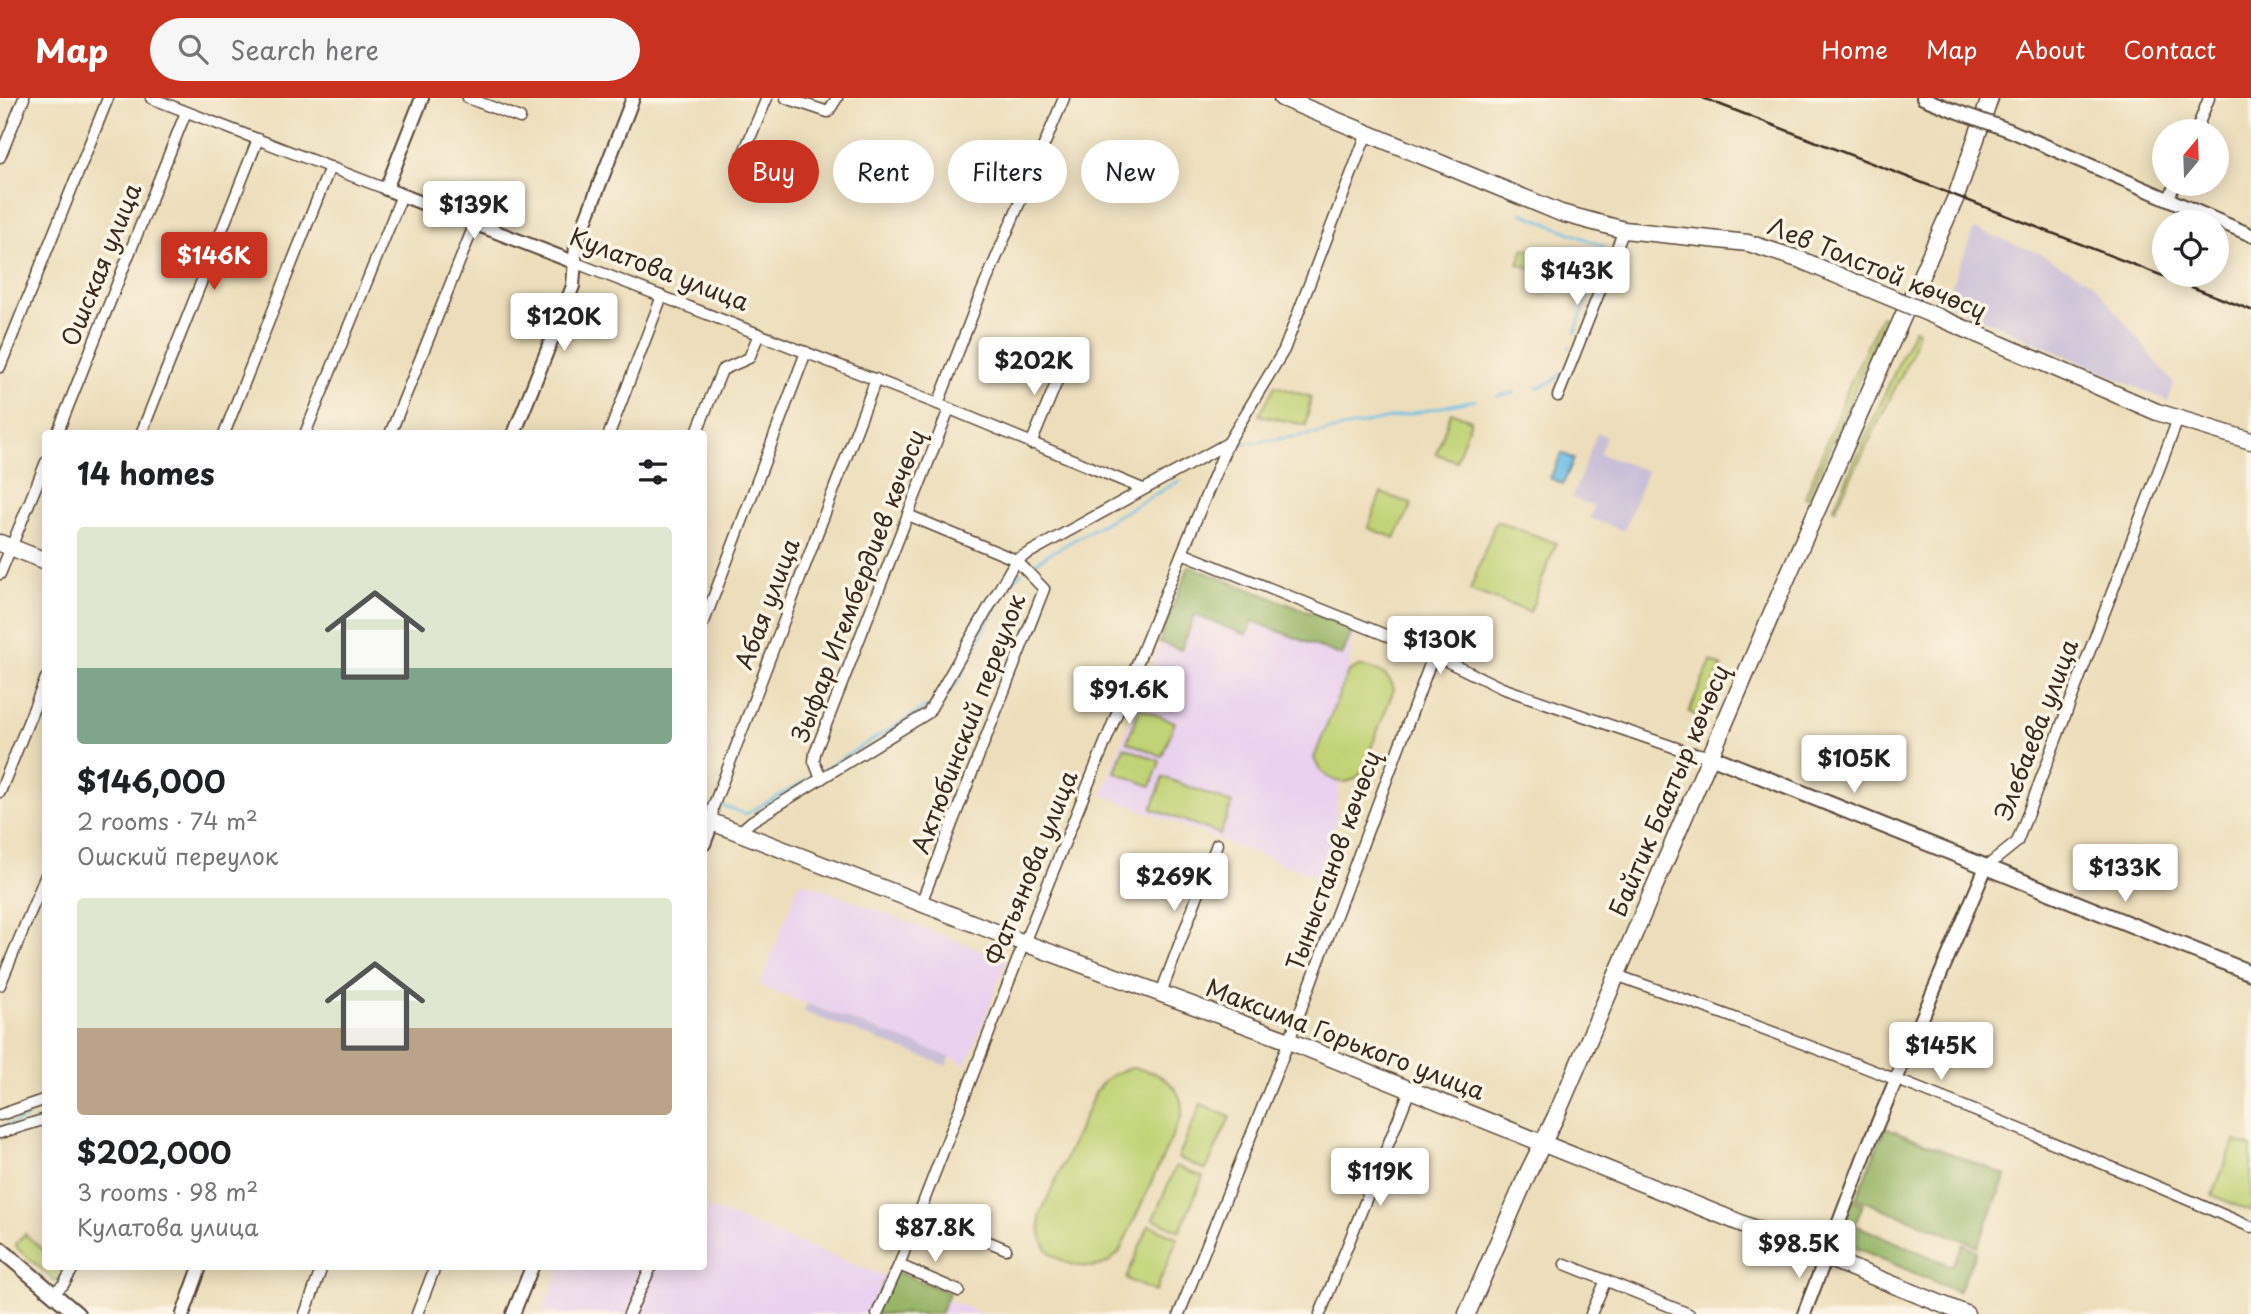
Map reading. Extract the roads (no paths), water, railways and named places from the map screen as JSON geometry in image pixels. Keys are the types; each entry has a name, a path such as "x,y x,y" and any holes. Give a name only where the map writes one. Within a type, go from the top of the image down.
{"main road":[{"name":"Лев Толстой көчөсү","path":"1282,98 1561,213 1624,230 1748,243 1801,260 2178,419 2251,440"},
{"name":"Байтик Баатыр көчөсү","path":"1467,1314 1541,1143 1556,1116 1916,286 1945,193 1989,98"},
{"path":"5,546 42,560"},
{"path":"1710,756 2251,973"},
{"name":"Максима Горького улица","path":"708,821 1024,943 1289,1041 1966,1314"},
{"path":"0,1249 53,1293 69,1312"}],"street":[{"path":"0,157 24,98"},
{"path":"0,368 108,98"},
{"name":"Кулатова улица","path":"151,98 876,379 1143,489"},
{"path":"386,189 422,98"},
{"path":"468,98 520,118"},
{"path":"516,430 573,285 576,245 633,98"},
{"path":"749,140 767,98"},
{"path":"786,98 828,112 837,98"},
{"name":"Зыфар Игембердиев көчөсү","path":"938,404 977,303 1064,98"},
{"path":"1923,98 2009,130 2251,235"},
{"path":"2201,119 2209,98"},
{"name":"Ошская улица","path":"59,430 186,112"},
{"name":"Фатьянова улица","path":"877,1314 899,1265 1024,943 1182,553 1228,443 1284,350 1367,133"},
{"path":"143,430 258,139"},
{"path":"226,430 330,167"},
{"path":"307,430 402,195"},
{"path":"392,430 475,223"},
{"path":"1558,396 1624,230"},
{"path":"611,430 662,296"},
{"path":"698,430 722,370 749,358 759,334"},
{"path":"707,614 806,352"},
{"path":"1031,444 1065,362"},
{"name":"Абая улица","path":"708,821 876,379"},
{"name":"Зыфар Игембердиев көчөсү","path":"821,779 814,761 815,753 949,409"},
{"name":"Элебаева улица","path":"1804,1314 1872,1135 1986,867 2017,842 2178,419"},
{"path":"738,833 752,821 928,713 1016,560 1228,443"},
{"path":"0,574 5,546 42,469"},
{"name":"Актюбинский переулок","path":"908,515 1016,560 1044,589 921,903"},
{"path":"1182,553 1433,656 1502,688 1688,752 1710,756"},
{"name":"Тыныстанов көчөсү","path":"1179,1314 1289,1041 1433,656"},
{"path":"0,792 42,688"},
{"path":"1161,993 1217,844"},
{"path":"0,985 42,885"},
{"path":"1616,975 1896,1080 2251,1227"},
{"path":"1320,1314 1410,1090"},
{"path":"0,1115 42,1099"},
{"path":"33,1122 42,1104"},
{"path":"0,1133 42,1120"},
{"path":"919,1213 1006,1249"},
{"path":"1565,1264 1689,1314"},
{"path":"899,1265 960,1291"},
{"path":"53,1293 63,1285 72,1270"},
{"path":"183,1314 200,1270"},
{"path":"305,1314 321,1270"},
{"path":"417,1314 434,1270"},
{"path":"513,1314 531,1270"},
{"path":"629,1314 650,1270"},
{"path":"1591,1314 1605,1280"}],"water":[{"path":"1562,453 1574,459 1563,484 1550,478"}],"waterway":[{"path":"1522,213 1605,247"},
{"path":"1613,274 1622,270"},
{"path":"1575,332 1594,280 1598,279"},
{"path":"1537,388 1555,380 1561,373"},
{"path":"1497,396 1514,393"},
{"path":"1242,444 1314,434 1475,400"},
{"path":"1028,568 1181,480"},
{"path":"1003,590 1022,572"},
{"path":"941,698 957,684 999,600"},
{"path":"823,770 928,706"},
{"path":"720,805 746,814 814,776"},
{"path":"0,1128 27,1118"}],"railway":[{"path":"1703,98 2251,310"}]}
